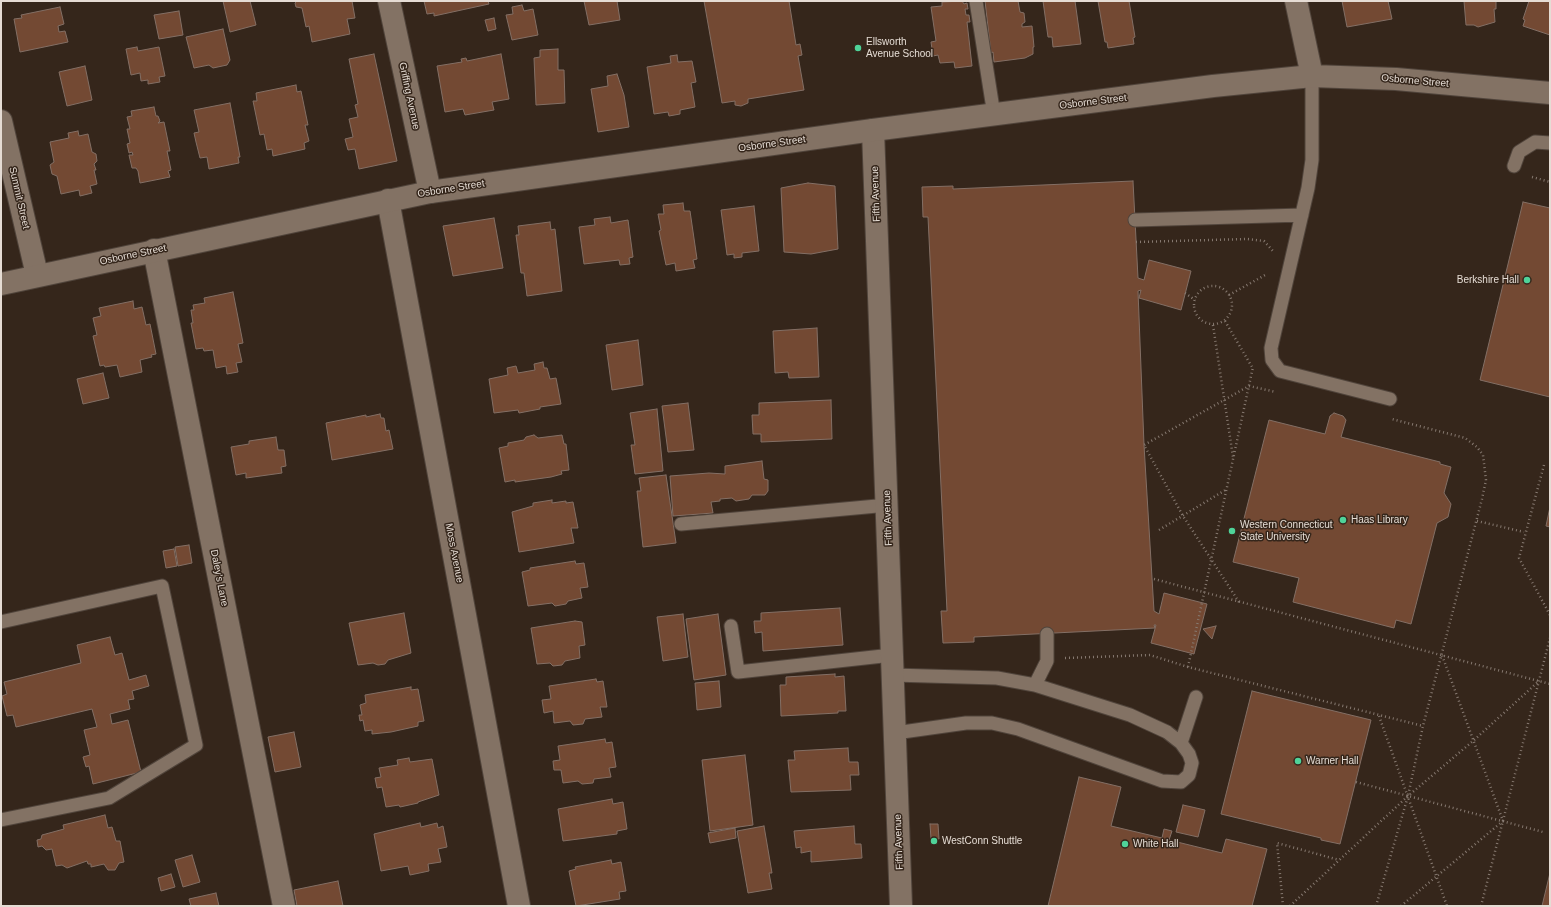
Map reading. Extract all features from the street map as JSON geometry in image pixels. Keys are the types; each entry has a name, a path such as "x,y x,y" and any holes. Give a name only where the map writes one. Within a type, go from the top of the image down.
{"street":[{"name":"Griffing Avenue","path":"389,1 430,192"},
{"path":"1296,1 1312,76"},
{"name":"Osborne Street","path":"1,284 37,275 430,192 873,130 1214,86 1312,76 1396,79 1550,93"},
{"name":"Summit Street","path":"1,121 37,275"},
{"name":"Fifth Avenue","path":"873,130 888,505 901,906"},
{"name":"Moss Avenue","path":"388,200 519,906"},
{"name":"Daley's Lane","path":"154,250 284,906"}],"lane":[{"path":"976,1 994,115"},
{"path":"1312,76 1312,160 1302,215 1271,348 1272,360 1280,371 1390,399"},
{"path":"1514,166 1519,152 1535,142 1550,143"},
{"path":"1135,220 1302,215"},
{"path":"681,524 888,505"},
{"path":"1,622 162,586 196,745 108,798 1,820"},
{"path":"731,626 738,672 892,665 997,678 1035,685 1130,715 1167,732 1181,742 1190,754 1192,763 1189,775 1181,782 1162,781 1018,729 992,723 966,723 895,732"},
{"path":"1035,685 1047,661 1047,634"},
{"path":"1181,742 1196,697"}],"path":[{"path":"1532,177 1550,182"},
{"path":"1136,242 1247,239 1264,241 1273,250 1274,256"},
{"path":"1229,295 1274,271"},
{"path":"1210,286 1223,289 1229,295 1232,304 1232,311 1225,321 1213,324 1201,320 1197,316 1195,310 1195,300 1199,292 1210,286"},
{"path":"1185,293 1195,300"},
{"path":"1225,321 1253,368"},
{"path":"1213,324 1233,459"},
{"path":"1188,667 1254,360"},
{"path":"1224,401 1144,445 1183,516 1239,602"},
{"path":"1376,906 1408,796 1423,726 1477,521 1486,480 1483,454 1477,447 1465,438 1452,434"},
{"path":"1544,465 1524,532 1519,558 1550,615"},
{"path":"1160,530 1226,489"},
{"path":"1477,521 1524,532"},
{"path":"1154,579 1550,684"},
{"path":"1481,906 1550,638"},
{"path":"1047,661 1063,658 1150,655 1188,667 1423,726"},
{"path":"1441,655 1502,821"},
{"path":"1290,906 1408,796 1473,741 1539,681"},
{"path":"1379,716 1447,906"},
{"path":"1356,782 1543,832"},
{"path":"1401,906 1502,821"},
{"path":"1283,906 1277,843 1339,860"}],"building":[{"path":"223,1 250,1 256,25 230,32"},
{"path":"297,1 352,1 355,18 347,19 350,34 312,42 309,26 306,27 302,8 296,7 295,3"},
{"path":"424,1 488,1 489,4 434,16 434,13 427,14"},
{"path":"584,1 617,1 620,20 589,25"},
{"path":"704,1 789,1 796,45 800,44 802,55 798,56 804,90 748,99 748,103 741,106 735,105 735,101 722,103"},
{"path":"962,1 964,4 967,3 968,9 965,9 966,15 969,15 970,22 967,22 972,66 955,68 954,62 940,63 938,55 933,56 931,42 936,41 931,7 942,6 942,2"},
{"path":"985,1 1018,1 1020,12 1024,13 1025,22 1022,24 1022,27 1032,26 1034,47 1033,54 1025,58 994,62 993,52 991,53"},
{"path":"1043,1 1075,1 1081,44 1053,47 1052,37 1048,37"},
{"path":"1098,1 1129,1 1135,37 1133,38 1134,44 1108,48 1107,42 1105,42"},
{"path":"1342,1 1388,1 1392,19 1347,27"},
{"path":"1464,1 1496,1 1496,9 1494,9 1495,22 1478,27 1474,25 1466,25"},
{"path":"1529,1 1550,1 1550,35 1523,26 1525,20 1523,19"},
{"path":"522,5 524,11 533,9 538,35 512,40 506,15 513,14 512,7"},
{"path":"60,7 64,24 58,26 59,32 65,31 68,42 20,52 14,19 22,18 21,15"},
{"path":"179,11 183,35 159,39 154,15"},
{"path":"494,18 496,29 488,31 485,20"},
{"path":"223,29 230,60 227,65 213,68 209,65 194,68 186,37"},
{"path":"137,47 138,51 159,47 165,76 159,77 160,82 148,84 148,80 141,81 140,73 131,75 126,49"},
{"path":"558,49 558,70 564,70 565,103 536,105 534,58 540,57 540,50"},
{"path":"374,54 397,161 359,169 355,149 348,150 345,139 353,137 349,119 358,117 355,105 358,104 349,59"},
{"path":"501,54 509,99 492,102 494,110 465,115 463,109 445,112 437,66 462,62 461,59 466,58 467,61"},
{"path":"677,55 678,62 692,61 696,82 691,83 695,107 680,110 680,114 669,116 668,112 654,114 647,67 671,63 670,56"},
{"path":"85,66 92,100 67,106 59,72"},
{"path":"617,74 624,95 629,127 598,132 591,89 608,86 607,76"},
{"path":"296,85 297,92 301,91 308,125 305,125 309,141 304,143 305,149 273,156 272,149 267,150 264,134 260,135 253,101 257,101 256,93"},
{"path":"230,103 240,157 238,157 239,163 209,169 207,157 200,158 194,133 199,132 194,110"},
{"path":"154,107 156,116 158,116 160,121 158,123 164,122 170,151 167,151 171,170 168,171 170,177 140,183 138,171 136,168 132,168 129,155 133,155 132,152 129,153 127,144 130,143 127,129 130,129 127,117 132,116 131,111"},
{"path":"78,131 79,136 88,134 92,152 96,154 97,161 94,164 96,170 94,170 97,184 90,186 92,193 80,196 79,190 61,194 57,176 52,174 50,165 54,162 50,142 69,138 68,133"},
{"path":"1133,181 1138,278 1144,280 1149,260 1191,271 1181,310 1139,298 1141,290 1138,291 1144,445 1154,611 1159,614 1164,593 1207,604 1194,654 1151,643 1156,625 1154,625 1155,628 974,637 974,642 943,643 941,611 947,611 928,217 923,217 922,187 953,186 953,189"},
{"path":"808,183 835,186 838,249 811,254 784,252 781,188"},
{"name":"Berkshire Hall","path":"1523,202 1550,208 1550,397 1480,380"},
{"path":"683,203 684,211 690,211 697,259 693,260 695,268 676,271 675,263 666,265 659,231 661,230 658,214 664,214 663,205"},
{"path":"754,206 759,251 742,253 742,257 734,258 734,254 727,255 721,210"},
{"path":"610,217 611,223 628,220 633,257 629,258 630,264 620,265 619,260 584,264 579,227 595,225 594,219"},
{"path":"494,218 503,268 453,276 443,226"},
{"path":"550,222 551,230 555,229 562,291 527,296 524,273 521,273 516,235 519,235 518,226"},
{"path":"233,292 243,343 238,344 242,362 236,363 238,372 227,374 226,366 216,368 213,350 204,351 203,348 196,349 191,323 193,323 191,310 194,310 193,305 205,303 204,298"},
{"path":"133,301 134,309 142,307 146,325 150,324 156,354 151,355 152,357 140,360 142,372 120,377 117,365 105,367 104,365 100,366 93,336 97,335 93,318 101,316 99,308"},
{"path":"817,328 819,377 789,378 788,372 775,373 773,331"},
{"path":"638,340 643,385 612,390 606,345"},
{"path":"543,362 544,368 547,368 550,379 556,378 561,404 540,407 540,409 519,413 518,410 494,413 489,379 508,375 507,368 516,366 518,373 535,370 534,364"},
{"path":"103,373 109,398 83,404 77,379"},
{"path":"831,400 832,439 761,442 761,434 753,434 752,415 759,415 759,403"},
{"path":"688,403 694,450 668,452 662,406"},
{"path":"657,409 663,471 635,474 631,445 635,445 630,413"},
{"name":"Haas Library","path":"1334,413 1343,416 1346,420 1341,437 1440,462 1440,464 1451,467 1444,493 1451,504 1448,517 1437,523 1411,624 1396,620 1394,628 1293,602 1299,578 1233,562 1269,420 1325,434 1330,416"},
{"path":"380,414 381,418 384,418 386,431 389,430 393,449 332,460 326,423 366,415 366,417"},
{"path":"534,435 538,438 562,435 564,444 566,444 569,470 561,471 562,474 551,477 505,482 499,448 508,446 508,443 524,440 526,437"},
{"path":"276,437 278,450 284,450 286,466 281,467 282,473 246,478 246,473 236,475 231,447 249,444 249,441"},
{"path":"762,461 764,479 768,480 768,491 765,495 752,495 749,499 736,501 732,498 720,499 720,501 711,502 713,513 673,516 670,476 709,473 725,474 725,466"},
{"path":"666,475 676,543 643,547 637,491 641,491 639,478"},
{"path":"552,500 552,503 566,501 566,503 573,502 578,528 571,528 574,543 519,552 512,512 533,506 533,503"},
{"path":"1550,507 1550,527 1546,526"},
{"path":"189,545 192,563 178,566 175,547"},
{"path":"174,549 177,566 166,568 163,551"},
{"path":"575,561 576,564 584,563 588,587 580,588 582,598 568,601 566,604 555,606 552,603 528,606 522,572 530,570 530,568"},
{"path":"840,608 843,645 763,651 762,632 755,633 754,621 761,621 761,613"},
{"path":"404,613 411,653 388,660 385,664 378,665 373,663 358,665 349,623"},
{"path":"683,614 688,657 663,661 657,617"},
{"path":"718,614 726,675 694,680 686,619"},
{"path":"575,621 582,622 585,645 579,646 580,658 565,661 562,665 553,666 550,663 537,664 531,628"},
{"path":"1216,626 1212,639 1203,629"},
{"path":"110,637 115,655 122,653 129,680 146,675 149,686 132,691 134,699 128,700 130,709 110,714 112,724 128,720 141,772 93,784 89,766 86,767 83,757 90,755 84,730 97,727 92,709 16,727 13,715 7,716 2,696 7,694 4,682 81,663 77,645"},
{"path":"835,674 835,677 844,676 846,711 838,711 838,713 781,716 780,685 786,685 786,677"},
{"path":"596,679 597,682 603,681 607,707 600,707 602,717 585,719 583,724 573,725 570,721 554,723 553,711 544,713 542,700 551,699 549,686"},
{"path":"719,681 721,707 697,710 695,683"},
{"path":"411,687 411,690 418,689 424,721 418,722 418,726 391,732 372,734 372,730 365,731 363,720 360,721 359,715 362,715 360,705 366,703 365,695"},
{"name":"Warner Hall","path":"1252,691 1371,720 1340,844 1221,814"},
{"path":"294,732 301,767 275,772 268,737"},
{"path":"605,739 606,743 612,742 616,767 609,768 611,777 594,779 593,783 582,784 578,781 563,783 561,770 554,770 553,761 560,760 558,746"},
{"path":"848,748 849,762 858,762 859,775 850,775 851,790 791,792 788,760 795,760 794,751"},
{"path":"745,755 753,825 710,831 702,760"},
{"path":"409,758 410,762 432,759 439,795 418,803 400,807 399,805 386,807 382,787 377,788 375,778 381,777 379,768 398,765 397,760"},
{"name":"White Hall","path":"1079,777 1121,787 1111,826 1162,838 1164,829 1172,831 1169,840 1222,853 1226,839 1267,849 1252,906 1048,906"},
{"path":"612,799 613,804 623,802 627,829 617,831 617,834 563,841 558,809"},
{"path":"1183,805 1205,810 1198,837 1176,832"},
{"path":"105,815 108,828 112,827 116,841 120,841 124,862 119,863 115,870 108,870 104,864 91,867 91,864 88,864 87,861 67,868 62,865 56,866 52,849 46,850 42,846 38,847 37,840 41,839 42,835 64,829 63,825"},
{"path":"420,823 421,827 437,823 438,828 443,826 447,847 438,849 441,862 428,864 429,871 410,875 408,866 381,871 374,834"},
{"path":"930,824 938,824 939,839 931,839"},
{"path":"764,826 772,873 769,873 772,889 748,893 737,831"},
{"path":"854,826 855,844 861,844 862,858 811,862 811,851 801,853 801,847 796,848 794,831"},
{"path":"735,828 736,838 710,843 708,833"},
{"path":"192,855 200,882 183,887 175,860"},
{"path":"611,860 612,864 621,862 626,891 619,892 620,899 576,906 569,871 576,869 575,867"},
{"path":"1550,873 1550,906 1542,906"},
{"path":"171,874 175,887 161,891 158,878"},
{"path":"338,881 343,906 297,906 294,890"},
{"path":"216,893 219,906 191,906 189,899"}],"place":[{"name":"Ellsworth Avenue School","path":"858,48"},
{"name":"Berkshire Hall","path":"1527,280"},
{"name":"Haas Library","path":"1343,520"},
{"name":"Western Connecticut State University","path":"1232,531"},
{"name":"Warner Hall","path":"1298,761"},
{"name":"WestConn Shuttle","path":"934,841"},
{"name":"White Hall","path":"1125,844"}]}
